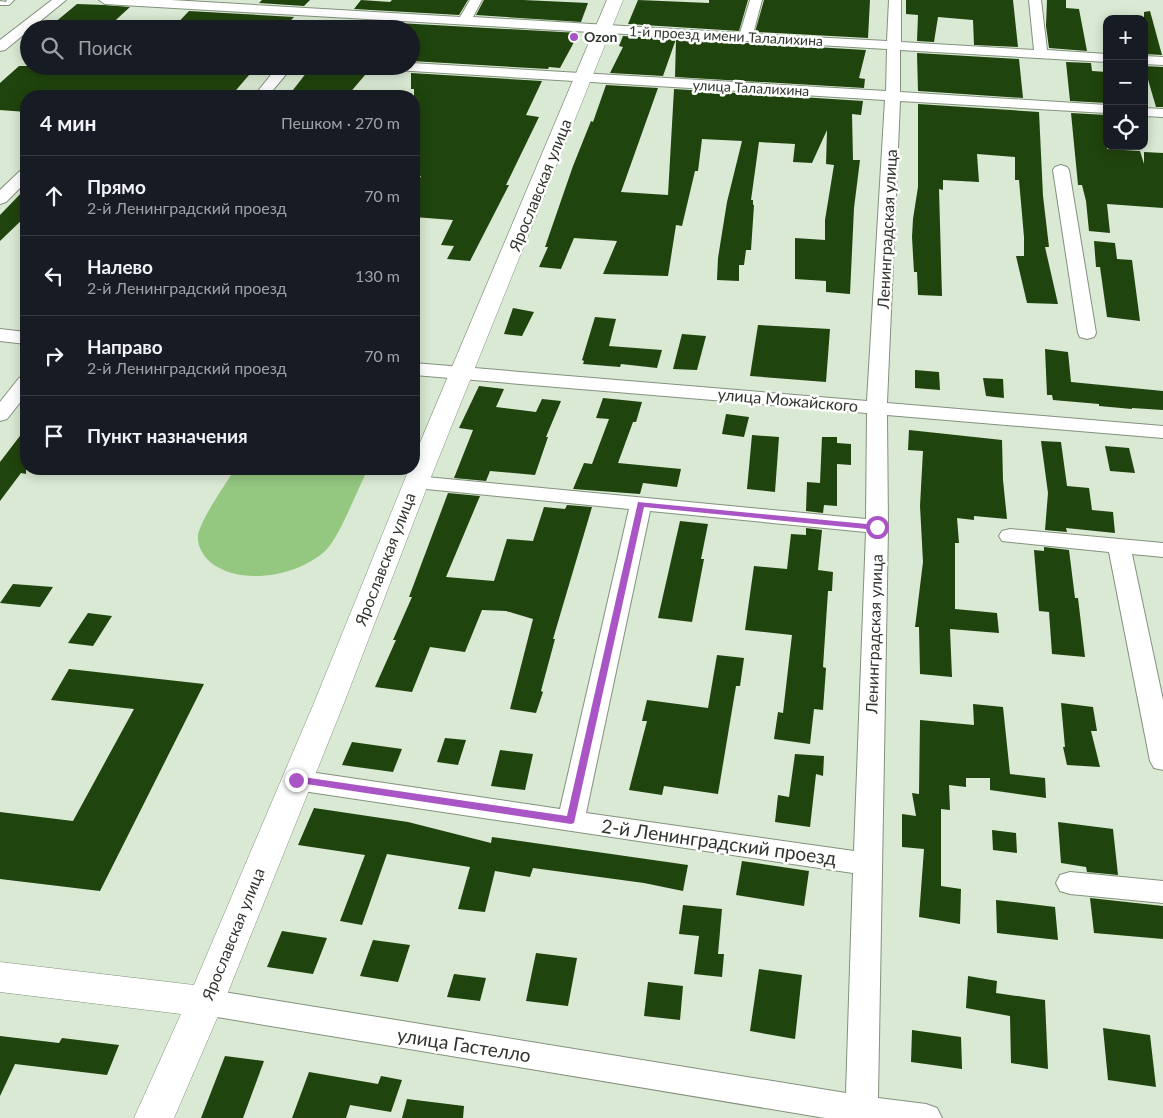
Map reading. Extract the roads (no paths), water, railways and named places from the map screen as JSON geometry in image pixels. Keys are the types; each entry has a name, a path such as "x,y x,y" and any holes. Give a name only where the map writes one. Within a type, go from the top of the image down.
{"street":[{"path":"34,20 60,0"},
{"name":"1-й проезд имени Талалихина","path":"105,0 193,2 323,18 417,20"},
{"path":"323,18 338,0"},
{"path":"464,21 476,0"},
{"name":"Ярославская улица","path":"420,472 556,146 582,78 616,0"},
{"path":"746,37 756,0"},
{"name":"Ленинградская улица","path":"862,1114 877,527 877,407 891,159 891,96 895,0"},
{"path":"1034,0 1040,54"},
{"name":"1-й проезд имени Талалихина","path":"420,20 1103,58"},
{"path":"2,44 20,30"},
{"path":"2,44 20,44"},
{"path":"1148,60 1163,61"},
{"name":"улица Талалихина","path":"420,68 1103,109"},
{"path":"266,90 278,75"},
{"path":"1148,112 1163,113"},
{"path":"1061,170 1086,333"},
{"path":"0,199 20,180"},
{"path":"0,335 20,337"},
{"name":"улица Можайского","path":"420,370 1163,432"},
{"path":"0,415 20,390"},
{"name":"Ярославская улица","path":"154,1118 205,1002 329,703 419,475"},
{"path":"416,482 877,527"},
{"path":"571,820 641,504"},
{"path":"1010,536 1163,550"},
{"path":"1119,546 1163,761"},
{"name":"2-й Ленинградский проезд","path":"296,780 867,864"},
{"path":"1070,883 1163,892"},
{"name":"улица Гастелло","path":"0,977 205,1002 862,1114 926,1118"}],"lane":[{"path":"0,3 7,4 11,0"}],"place":[{"name":"Ozon","path":"574,37"}]}
